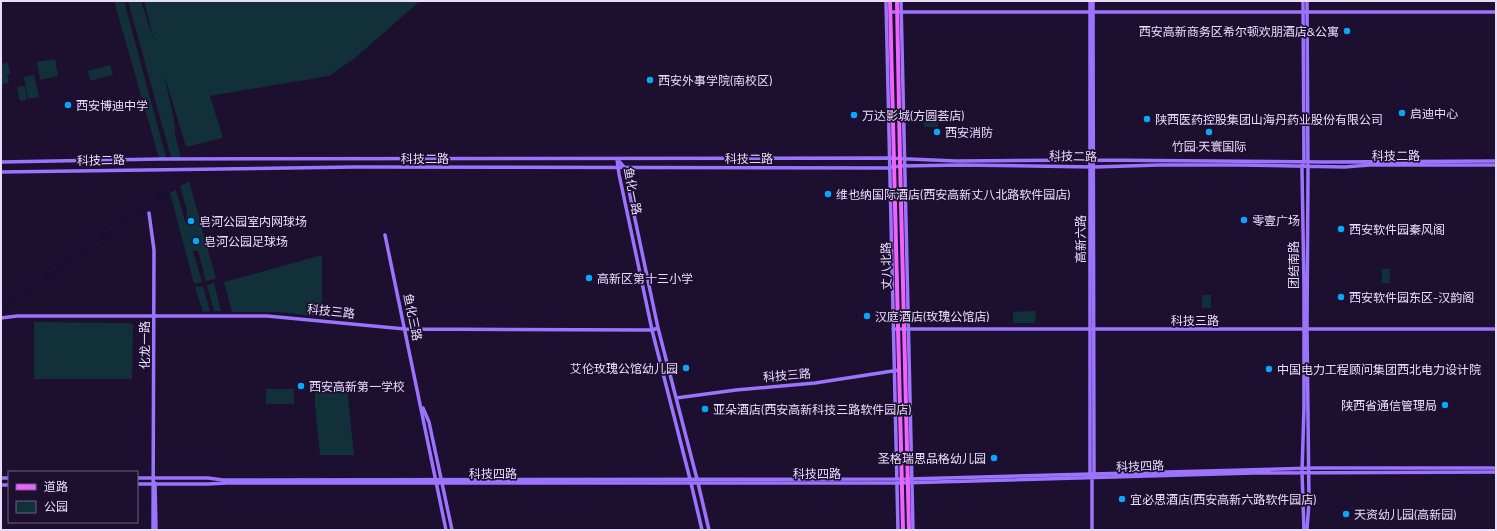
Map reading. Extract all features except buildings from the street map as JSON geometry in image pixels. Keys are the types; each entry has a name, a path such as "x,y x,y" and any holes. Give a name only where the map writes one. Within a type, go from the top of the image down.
{"main road":[{"path":"886,1 892,158"},
{"name":"丈八北路","path":"890,1 896,371 899,481 903,530"},
{"name":"丈八北路","path":"897,1 900,12 902,160 900,166 910,481 909,530"},
{"path":"900,12 901,1"},
{"name":"高新六路","path":"1090,1 1092,160 1092,530"},
{"name":"高新六路","path":"1091,12 1093,1"},
{"name":"团结南路","path":"1303,1 1305,12 1306,162 1308,167 1309,239 1305,329 1302,470 1304,530"},
{"name":"团结南路","path":"1305,12 1307,1"},
{"path":"891,12 1496,12"},
{"name":"科技二路","path":"1,162 160,159 617,158 892,158 902,160 970,161 1496,161"},
{"name":"鱼化一路","path":"617,158 617,167 652,330 691,481 702,530"},
{"name":"鱼化一路","path":"617,158 624,167 658,328 698,481 708,530"},
{"path":"902,160 906,166 910,481 913,530"},
{"name":"团结南路","path":"1306,162 1302,166 1309,470 1307,530"},
{"name":"科技二路","path":"1,172 347,168 892,168 900,166 1033,165 1092,167 1159,165 1344,167 1370,165 1496,165"},
{"name":"化龙一路","path":"149,213 154,250 154,530"},
{"name":"鱼化三路","path":"385,235 421,403 423,423 446,530"},
{"name":"科技三路","path":"1,318 17,316 276,316 405,330 652,330 658,328"},
{"name":"科技三路","path":"896,329 1496,329"},
{"name":"科技三路","path":"676,398 736,390 815,383 896,371"},
{"name":"鱼化三路","path":"421,403 429,422 452,530"},
{"name":"科技四路","path":"138,478 436,481 910,481 1302,470 1496,468"},
{"name":"科技四路","path":"1309,470 1496,472"},
{"path":"2,478 3,485"},
{"path":"171,478 171,484"},
{"name":"科技四路","path":"138,484 436,481"},
{"path":"898,530 899,481"}],"green space":[{"path":"114,1 124,1 167,161 160,161"},
{"path":"128,1 141,1 154,41 144,1 420,1 355,58 329,76 210,96 223,138 186,147 164,74 175,125 175,135 182,161 172,161"},
{"path":"55,59 58,76 40,80 37,62"},
{"path":"8,63 10,74 7,74 9,83 1,84 1,64"},
{"path":"110,65 113,75 90,81 88,71"},
{"path":"34,75 39,97 28,99 24,77"},
{"path":"25,86 27,100 20,101 17,87"},
{"path":"938,119 938,127 924,127 924,120"},
{"path":"189,181 216,279 206,281 198,251 193,251 202,282 194,284 170,193 176,190 186,224 187,211 180,186"},
{"path":"322,255 322,317 278,312 232,312 224,282"},
{"path":"1382,269 1390,269 1390,283 1382,283"},
{"path":"214,283 221,311 214,311 207,285"},
{"path":"203,286 210,311 203,312 195,287"},
{"path":"1202,295 1211,295 1211,308 1202,308"},
{"path":"1036,311 1035,323 1013,323 1013,312"},
{"path":"34,322 130,323 133,325 132,379 34,379"},
{"path":"315,387 347,387 354,455 320,455 315,406"},
{"path":"266,389 294,389 294,404 266,404"}],"waterway":[{"path":"7,305 166,192"}],"place":[{"name":"西安高新商务区希尔顿欢朋酒店&公寓","path":"1347,31"},
{"name":"西安外事学院(南校区)","path":"650,80"},
{"name":"西安博迪中学","path":"68,105"},
{"name":"启迪中心","path":"1402,113"},
{"name":"万达影城(方圆荟店)","path":"854,115"},
{"name":"陕西医药控股集团山海丹药业股份有限公司","path":"1147,119"},
{"name":"西安消防","path":"937,132"},
{"name":"竹园·天寰国际","path":"1209,132"},
{"name":"维也纳国际酒店(西安高新丈八北路软件园店)","path":"828,194"},
{"name":"零壹广场","path":"1244,220"},
{"name":"皂河公园室内网球场","path":"191,221"},
{"name":"西安软件园秦风阁","path":"1341,229"},
{"name":"皂河公园足球场","path":"196,241"},
{"name":"高新区第十三小学","path":"589,278"},
{"name":"西安软件园东区-汉韵阁","path":"1341,297"},
{"name":"汉庭酒店(玫瑰公馆店)","path":"867,316"},
{"name":"艾伦玫瑰公馆幼儿园","path":"686,368"},
{"name":"中国电力工程顾问集团西北电力设计院","path":"1269,369"},
{"name":"西安高新第一学校","path":"301,386"},
{"name":"陕西省通信管理局","path":"1445,405"},
{"name":"亚朵酒店(西安高新科技三路软件园店)","path":"705,409"},
{"name":"圣格瑞思品格幼儿园","path":"994,458"},
{"name":"宜必思酒店(西安高新六路软件园店)","path":"1122,499"},
{"name":"天资幼儿园(高新园)","path":"1346,514"}]}
